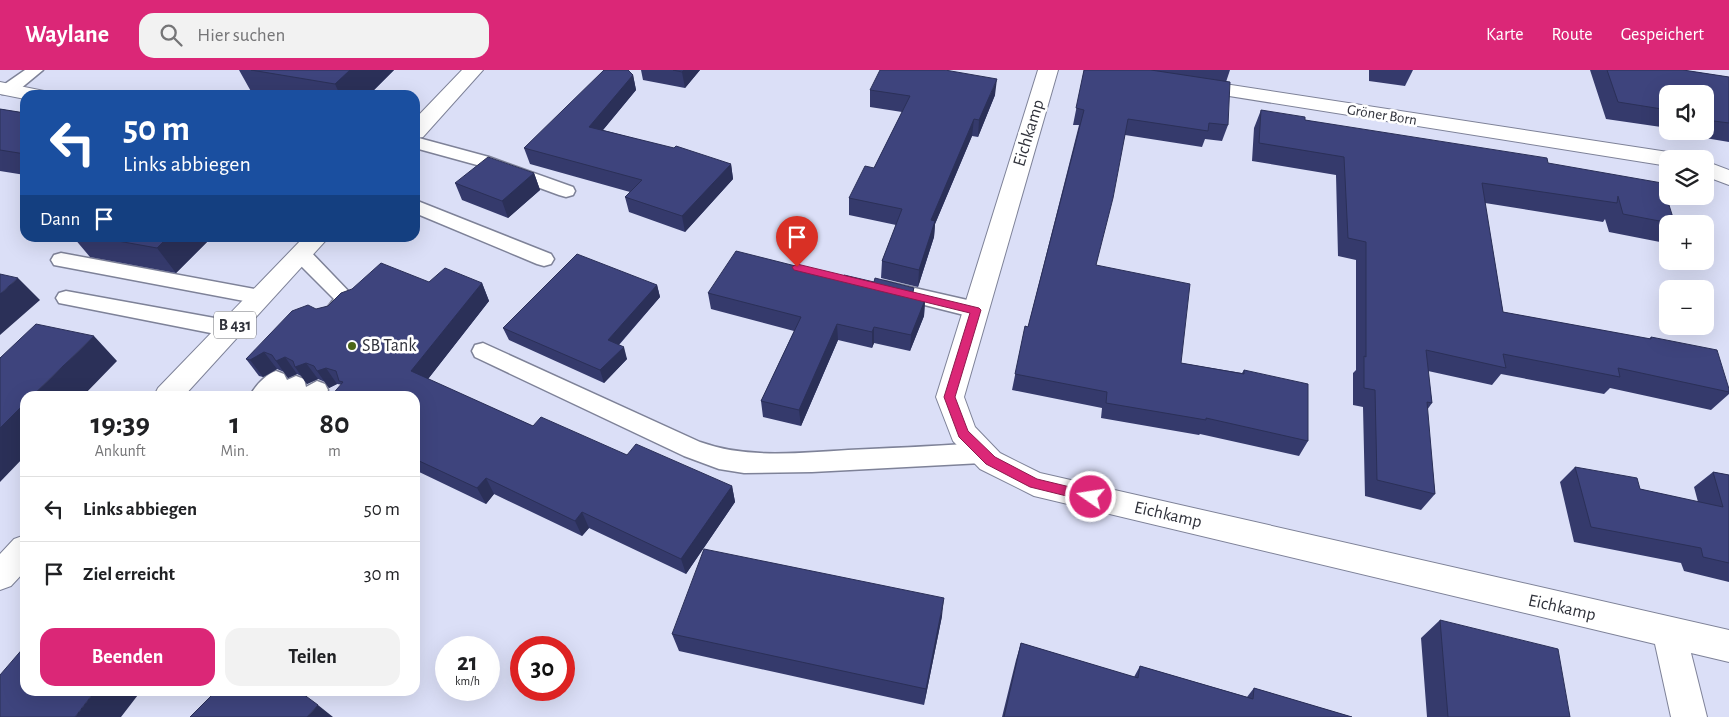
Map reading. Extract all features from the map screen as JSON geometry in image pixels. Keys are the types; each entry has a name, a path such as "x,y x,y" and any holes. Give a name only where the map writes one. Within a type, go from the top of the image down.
{"street":[{"path":"420,127 473,70"},
{"name":"Eichkamp","path":"1048,70 950,397 963,434 990,461 1034,484 1729,646"},
{"name":"Gröner Born","path":"1174,82 1659,158"},
{"path":"4,89 20,92"},
{"path":"1714,172 1729,178"},
{"name":"B 431","path":"173,391 309,246"},
{"path":"0,576 20,555"},
{"path":"1669,632 1689,717"}],"lane":[{"path":"4,89 35,70"},
{"path":"420,143 483,161 566,191"},
{"path":"420,208 544,259"},
{"path":"309,246 346,300 329,318"},
{"path":"61,260 260,297"},
{"path":"863,283 976,310"},
{"path":"66,298 231,329"},
{"path":"484,351 692,450 719,459 744,463 812,462 982,453"}],"building":[{"path":"251,70 350,70 335,84"},
{"path":"604,70 628,70 633,75 589,127 674,148 676,146 731,164 682,216 625,197 642,180 524,148"},
{"path":"880,70 945,70 997,79 979,120 974,119 931,220 935,221 919,270 882,261 902,209 849,198 865,166 874,168 910,96 870,90"},
{"path":"1084,70 1151,70 1230,82 1228,125 1209,123 1208,131 1128,119 1113,198 1096,265 1190,284 1181,363 1244,374 1244,370 1308,384 1308,441 1206,418 1206,420 1106,403 1107,392 1015,374 1025,326 1028,327 1084,110 1076,108"},
{"path":"1607,70 1683,70 1729,77 1729,123 1714,121 1714,85 1659,85 1659,109 1618,102"},
{"path":"0,109 20,112 20,153 0,150"},
{"path":"1261,110 1305,117 1305,120 1547,158 1548,163 1659,182 1659,205 1669,205 1672,215 1659,215 1659,221 1623,214 1618,196 1617,203 1482,183 1503,312 1717,350 1729,392 1618,368 1620,377 1503,354 1506,368 1426,350 1432,403 1427,402 1435,494 1377,480 1375,390 1364,388 1364,356 1366,357 1366,242 1348,238 1344,157 1259,143"},
{"path":"488,157 534,173 502,201 455,183"},
{"path":"123,242 163,242 157,248"},
{"path":"736,251 843,278 844,275 874,282 875,278 914,288 911,297 925,300 911,335 874,327 872,332 837,324 799,410 761,401 801,317 708,293"},
{"path":"577,254 657,285 608,340 624,347 600,370 503,328"},
{"path":"381,263 429,282 445,268 482,283 411,371 533,426 541,417 627,455 636,444 732,486 681,559 582,512 575,521 486,478 477,488 420,461 420,391 335,391 343,382 339,381 336,371 326,368 317,371 314,366 306,363 295,367 293,361 285,357 276,361 272,355 264,352 250,360 246,359 292,311 308,305 316,309 328,306 341,293 352,289"},
{"path":"0,274 18,278 0,294"},
{"path":"36,324 94,336 37,391 20,391 20,408 0,428 0,358"},
{"path":"1575,467 1637,478 1640,489 1723,507 1713,472 1729,475 1729,563 1703,557 1701,548 1591,527"},
{"path":"704,549 944,598 926,689 672,634"},
{"path":"1440,620 1558,649 1570,717 1448,717"},
{"path":"1021,643 1138,678 1140,666 1253,699 1254,688 1352,717 1004,717"},
{"path":"20,652 20,696 91,696 75,717 0,717 0,675"},
{"path":"211,696 306,696 318,705 307,717 190,717"}],"place":[{"name":"SB Tank","path":"352,346"}],"route":[{"path":"797,267 976,310 950,397 963,434 990,461 1034,484 1091,497"}]}
